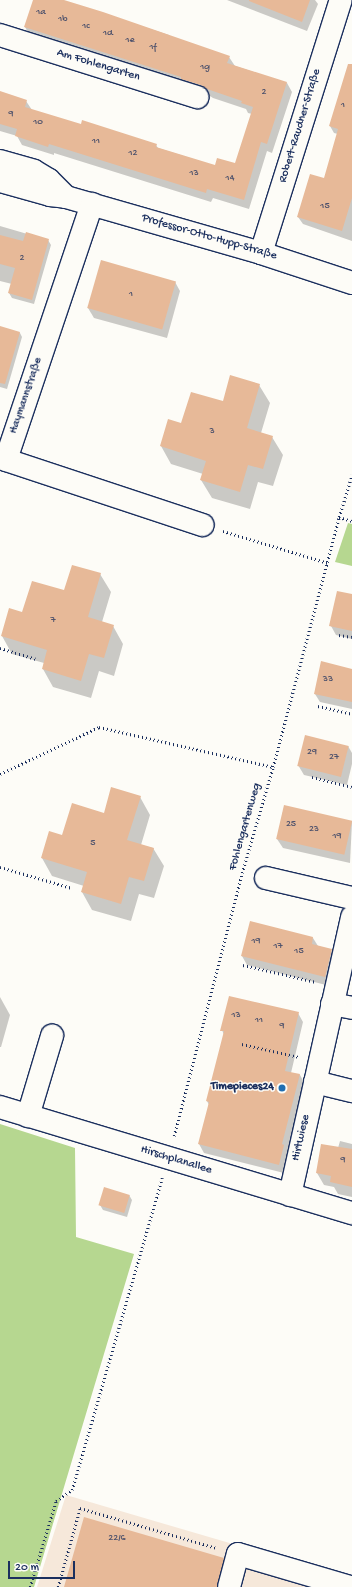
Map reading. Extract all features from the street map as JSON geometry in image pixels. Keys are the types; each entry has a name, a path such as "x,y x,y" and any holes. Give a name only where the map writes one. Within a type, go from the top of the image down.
{"street":[{"name":"Robert-Raudner-Straße","path":"261,253 341,0"},
{"name":"Am Fohlengarten","path":"0,36 197,98"},
{"name":"Professor-Otto-Hupp-Straße","path":"0,161 34,171 49,180 66,196"},
{"name":"Professor-Otto-Hupp-Straße","path":"0,181 50,195 66,196 261,253 352,283"},
{"name":"Haymannstraße","path":"92,204 6,460 203,524"},
{"path":"266,878 352,898"},
{"name":"Hirtwiese","path":"290,1195 317,1072 340,1000 352,917"},
{"path":"28,1116 52,1036"},
{"path":"317,1072 352,1091"},
{"name":"Hirschplanallee","path":"0,1108 352,1213"},
{"path":"228,1587 238,1554 350,1587"}],"path":[{"name":"Fohlengartenweg","path":"30,1587 56,1501 72,1490 168,1159 242,873 273,767 339,517 352,474"},
{"path":"339,517 352,521"},
{"path":"203,524 328,563"},
{"path":"339,635 352,637"},
{"path":"0,648 35,659"},
{"path":"318,706 352,714"},
{"path":"0,774 99,727 273,767"},
{"path":"312,777 352,787"},
{"path":"0,867 72,888"},
{"path":"242,965 340,1000"},
{"path":"242,1044 317,1072"},
{"path":"58,1587 80,1508 238,1554"}],"shaded area":[{"path":"66,1495 352,1579 352,1587 37,1587"}],"green space":[{"path":"348,523 352,524 352,566 335,562"},
{"path":"0,1124 75,1148 76,1237 134,1254 34,1587 0,1587"}],"building":[{"path":"33,0 64,0 103,12 230,56 227,63 287,82 267,144 261,142 244,200 207,189 206,193 49,144 48,147 15,136 17,129 0,124 0,91 27,100 25,107 81,124 82,120 157,144 156,147 215,165 217,158 235,163 253,107 241,103 242,101 207,89 201,85 181,79 181,77 24,27"},
{"path":"249,0 310,0 302,22"},
{"path":"348,64 352,64 352,198 342,231 297,217 310,174 324,178 338,129 329,126"},
{"path":"26,232 49,239 32,300 8,293 15,268 0,264 0,235 23,241"},
{"path":"101,260 176,281 162,330 87,308"},
{"path":"0,326 20,332 5,384 0,383"},
{"path":"230,375 260,384 247,428 273,436 263,469 248,465 240,492 200,480 206,461 160,446 168,419 181,423 191,392 223,401"},
{"path":"72,565 101,573 88,617 114,625 104,658 89,654 81,681 42,669 47,650 1,636 9,608 22,612 32,581 64,590"},
{"path":"337,591 352,594 352,631 329,626"},
{"path":"321,661 352,669 352,702 314,694"},
{"path":"305,735 349,746 341,777 297,766"},
{"path":"111,787 141,796 127,840 154,848 144,881 129,877 121,904 81,892 87,872 41,858 49,831 62,835 72,803 104,813"},
{"path":"284,805 352,821 344,855 276,839"},
{"path":"250,921 313,937 312,944 332,949 325,977 241,956"},
{"path":"229,996 299,1012 285,1071 300,1074 282,1144 284,1145 279,1165 198,1144 209,1102 206,1101 224,1031 220,1031"},
{"path":"321,1144 352,1149 352,1187 330,1182 331,1176 316,1173"},
{"path":"104,1187 130,1195 124,1213 98,1205"},
{"path":"84,1517 224,1558 217,1587 64,1587"}],"place":[{"name":"Timepieces24","path":"282,1088"}]}
